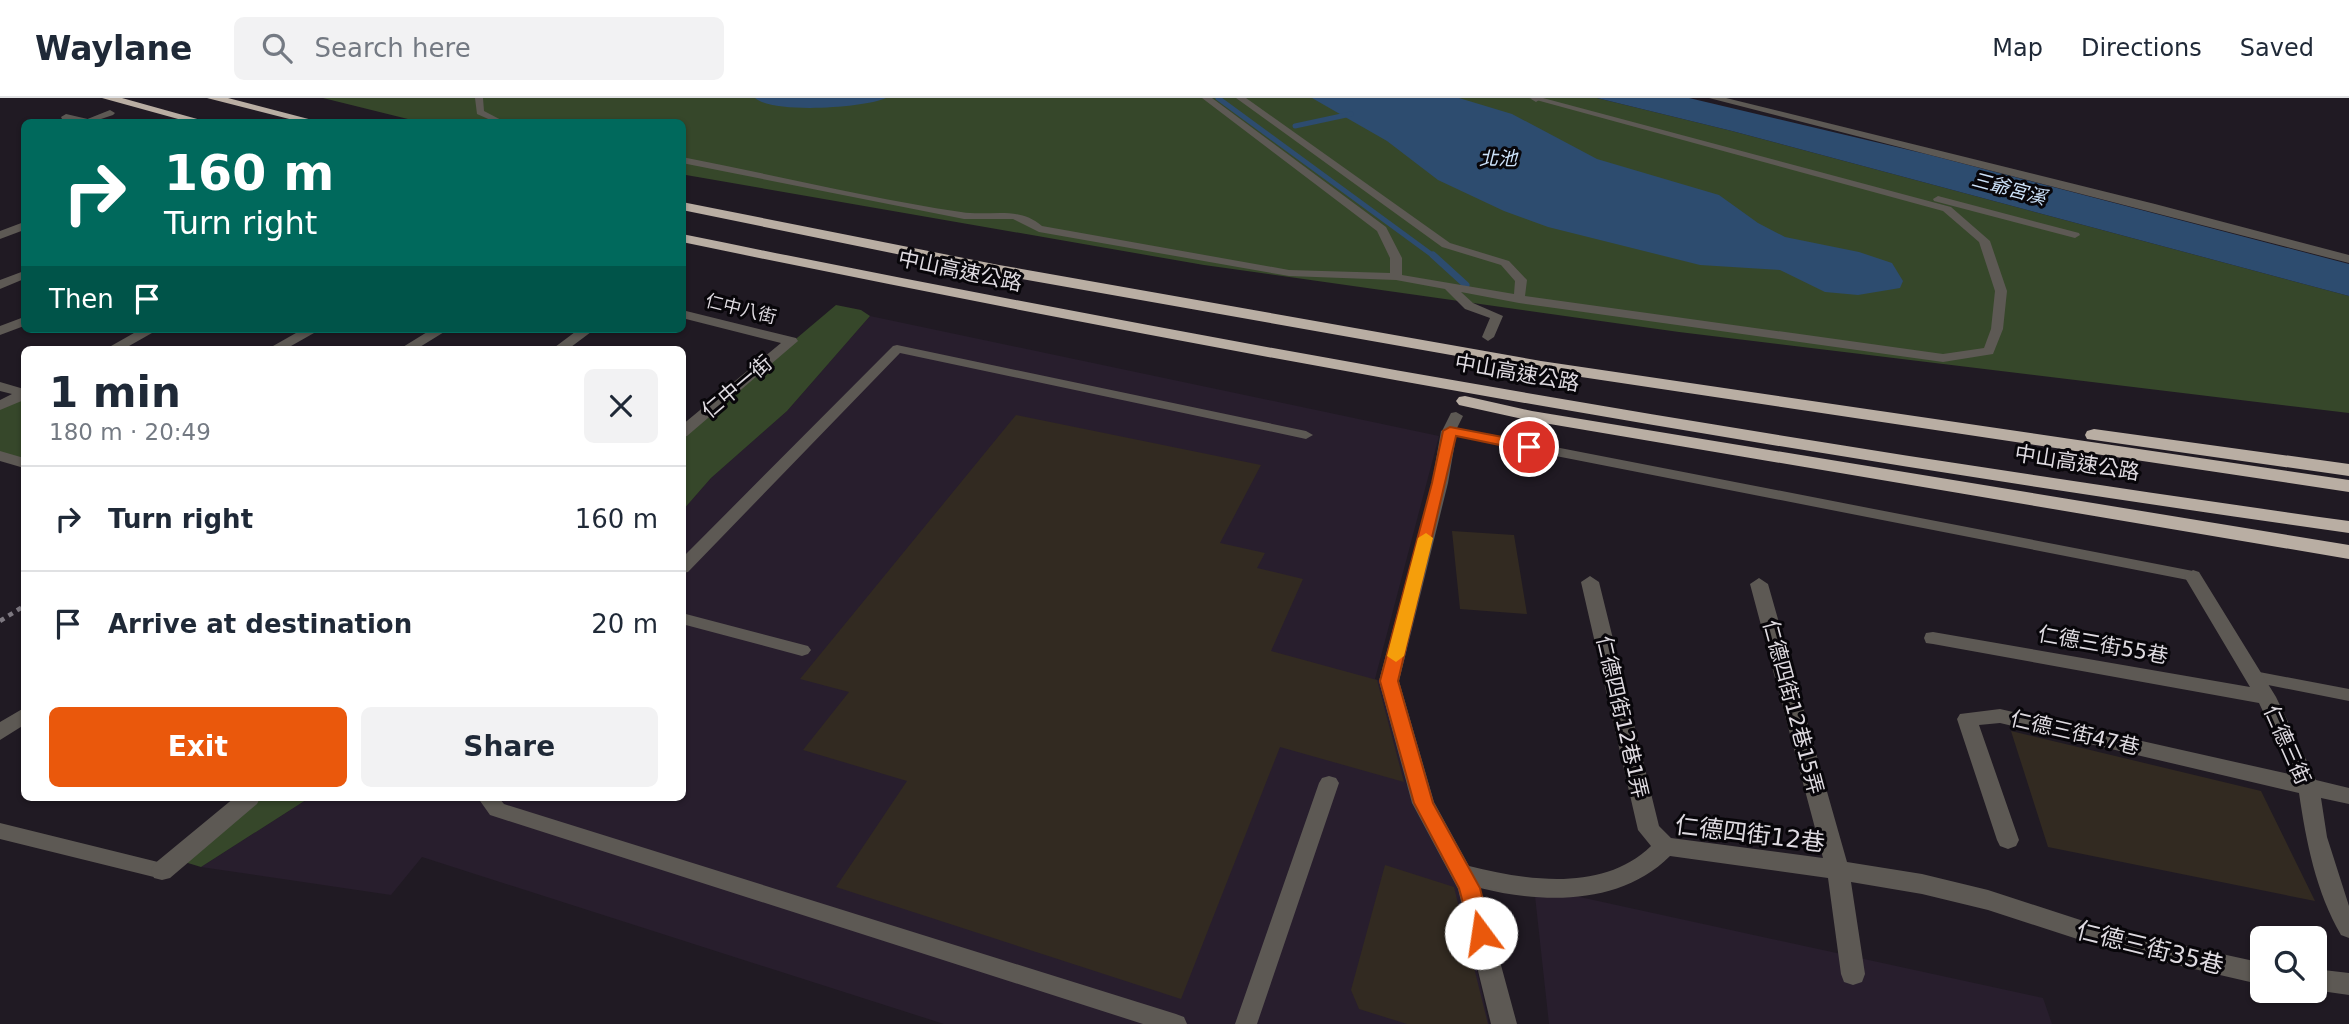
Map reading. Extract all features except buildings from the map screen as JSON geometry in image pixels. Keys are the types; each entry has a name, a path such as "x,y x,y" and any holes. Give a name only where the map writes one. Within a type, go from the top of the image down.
{"highway":[{"path":"108,98 190,119"},
{"path":"213,98 301,119"},
{"name":"中山高速公路","path":"686,207 1025,275 1541,366 2349,486"},
{"name":"中山高速公路","path":"686,239 1172,336 1915,462 2349,527"},
{"path":"1172,336 1532,416 2349,552"},
{"path":"1541,366 1714,382 2349,470"}],"street":[{"path":"1714,98 2138,202 2349,259"},
{"path":"66,117 74,119"},
{"path":"0,235 21,227"},
{"path":"0,285 21,276"},
{"name":"仁中八街","path":"686,315 791,341"},
{"path":"0,331 21,322"},
{"path":"119,346 144,333"},
{"path":"281,346 306,333"},
{"path":"412,346 436,333"},
{"path":"564,346 582,333"},
{"name":"仁中一街","path":"686,430 791,341"},
{"path":"0,386 21,392"},
{"path":"0,406 21,395"},
{"path":"686,414 701,417"},
{"path":"1453,423 1389,681 1423,803 1469,888 1504,1024"},
{"path":"0,456 21,462"},
{"name":"仁德三街","path":"2193,576 2266,697 2308,785 2316,837 2339,911 2349,928"},
{"name":"仁德四街12巷1弄","path":"1590,582 1649,830 1665,846"},
{"name":"仁德四街12巷15弄","path":"1759,584 1838,871 1853,974"},
{"name":"仁德三街55巷","path":"1933,638 2266,697"},
{"name":"仁德三街47巷","path":"2008,840 1967,719 2000,716 2308,785"},
{"path":"0,732 21,717"},
{"path":"2308,785 2349,796"},
{"path":"162,871 246,801"},
{"name":"仁德四街12巷","path":"1462,874 1502,884 1550,890 1622,879 1645,866 1665,846 1838,871 1961,894 2038,918"},
{"name":"仁德三街35巷","path":"2038,918 2108,939 2250,971"},
{"path":"2327,981 2349,984"}],"lane":[{"path":"479,98 480,112 495,119"},
{"path":"1206,98 1382,229 1396,258 1396,277"},
{"path":"1240,98 1446,245 1506,263 1521,280 1519,299"},
{"path":"686,161 964,216 1005,214 1031,220 1039,229 1289,273 1396,277 1519,299 1943,358 1989,351 1997,329 2001,291 1984,241 1947,209 1535,98"},
{"path":"1550,98 2075,235"},
{"path":"95,119 110,113"},
{"path":"1449,287 1469,306 1497,316 1488,337"},
{"path":"686,564 897,349 1306,435"},
{"path":"1453,423 2193,576"},
{"path":"686,619 802,650"},
{"path":"2254,677 2349,695"},
{"path":"1246,1024 1329,783"},
{"path":"490,801 497,810 1176,1024"},
{"path":"0,831 162,871"}],"path":[{"path":"0,621 21,608"}],"shaded area":[{"path":"870,316 1439,436 1375,679 1384,682 1406,783 1459,888 1489,1024 944,1024 422,857 391,895 201,867 304,801 686,801 686,507 711,478 787,411"},
{"path":"1534,887 2043,998 2052,1024 1549,1024"}],"green space":[{"path":"323,98 1597,98 1732,131 2349,296 2349,413 1679,332 1204,265 686,175 686,119 408,119"},
{"path":"836,305 861,310 870,316 787,411 711,478 686,507 686,431"},
{"path":"21,396 21,462 0,456 0,406"},
{"path":"248,801 304,801 201,867 178,860"}],"water":[{"path":"755,98 886,98 840,107 799,108 765,103"},
{"name":"北池","path":"1312,98 1459,98 1512,114 1597,159 1719,195 1758,223 1785,237 1859,252 1892,263 1903,281 1900,288 1858,295 1825,292 1780,270 1700,265 1548,227 1504,211 1438,180 1387,141"},
{"name":"三爺宮溪","path":"1597,98 1689,98 1926,154 2349,264 2349,296 1732,131"}],"waterway":[{"path":"1218,98 1435,257"},
{"path":"1295,126 1351,114"},
{"path":"1433,255 1466,285"}],"slow traffic":[{"path":"1396,656 1426,538"}],"route":[{"path":"1481,933 1469,888 1423,803 1389,681 1440,483 1450,431 1529,447"}]}
